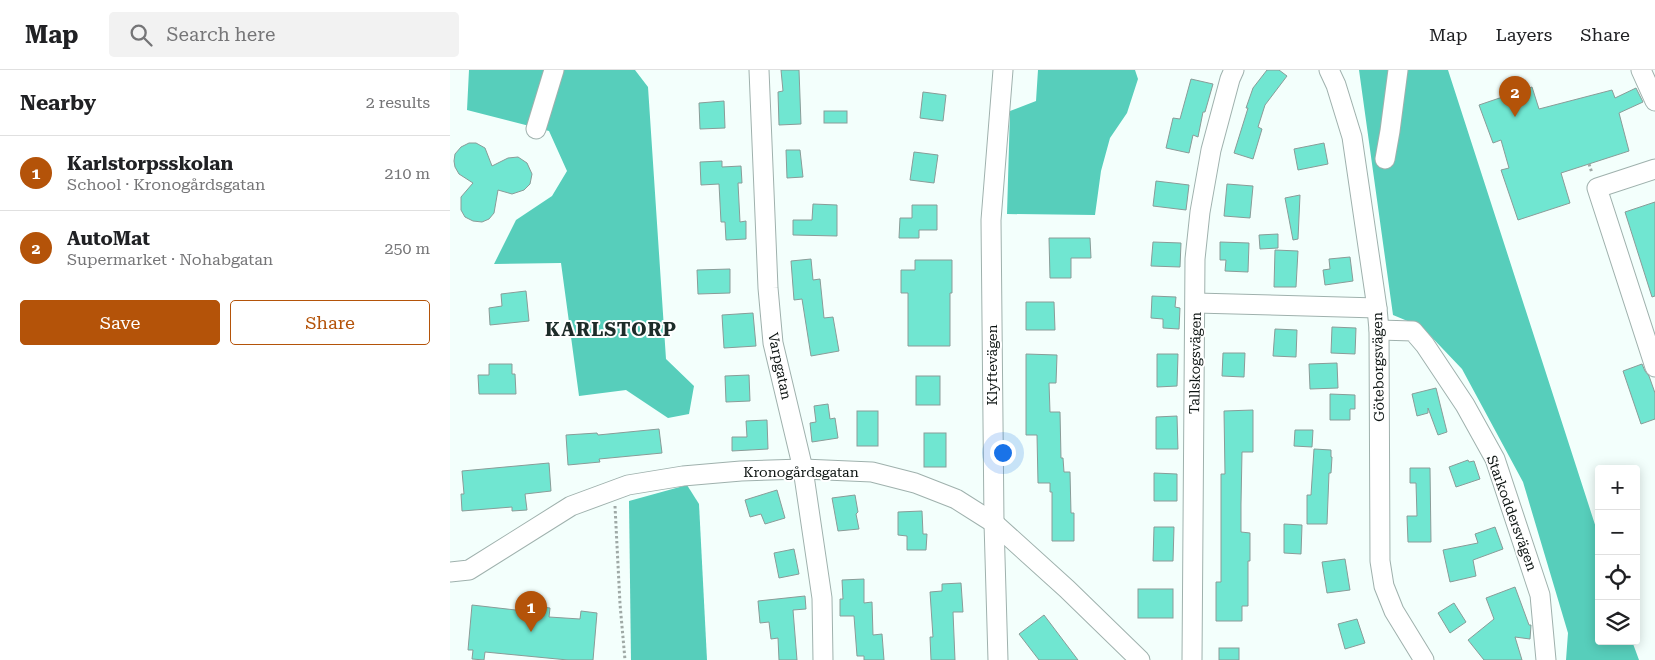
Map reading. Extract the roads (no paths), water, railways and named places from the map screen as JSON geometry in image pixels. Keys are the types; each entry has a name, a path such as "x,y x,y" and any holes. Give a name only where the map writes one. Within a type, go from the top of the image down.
{"street":[{"path":"536,128 554,70"},
{"name":"Varpgatan","path":"759,70 768,288 773,343 803,469 822,598 823,660"},
{"name":"Klyftevägen","path":"998,660 994,523 991,220 1003,70"},
{"name":"Tallskogsvägen","path":"1192,660 1195,259 1200,212 1211,150 1230,78 1234,70"},
{"name":"Göteborgsvägen","path":"1329,70 1336,85 1352,137 1377,308 1379,330 1380,561 1384,586 1394,611 1424,660"},
{"path":"1384,159 1390,131 1398,70"},
{"path":"1641,70 1655,101"},
{"path":"1655,169 1597,188 1655,367"},
{"path":"1196,303 1377,308"},
{"name":"Starkoddersvägen","path":"1379,330 1413,331 1425,345 1465,405 1495,458 1540,595 1546,660"},
{"name":"Kronogårdsgatan","path":"450,572 469,570 572,506 628,485 684,476 741,471 803,469 872,472 915,483 956,499 994,523 1067,589 1140,660"}],"place":[{"name":"AutoMat","path":"1515,117"},
{"name":"Karlstorpsskolan","path":"531,632"}],"district":[{"name":"KARLSTORP","path":"611,329"}]}
